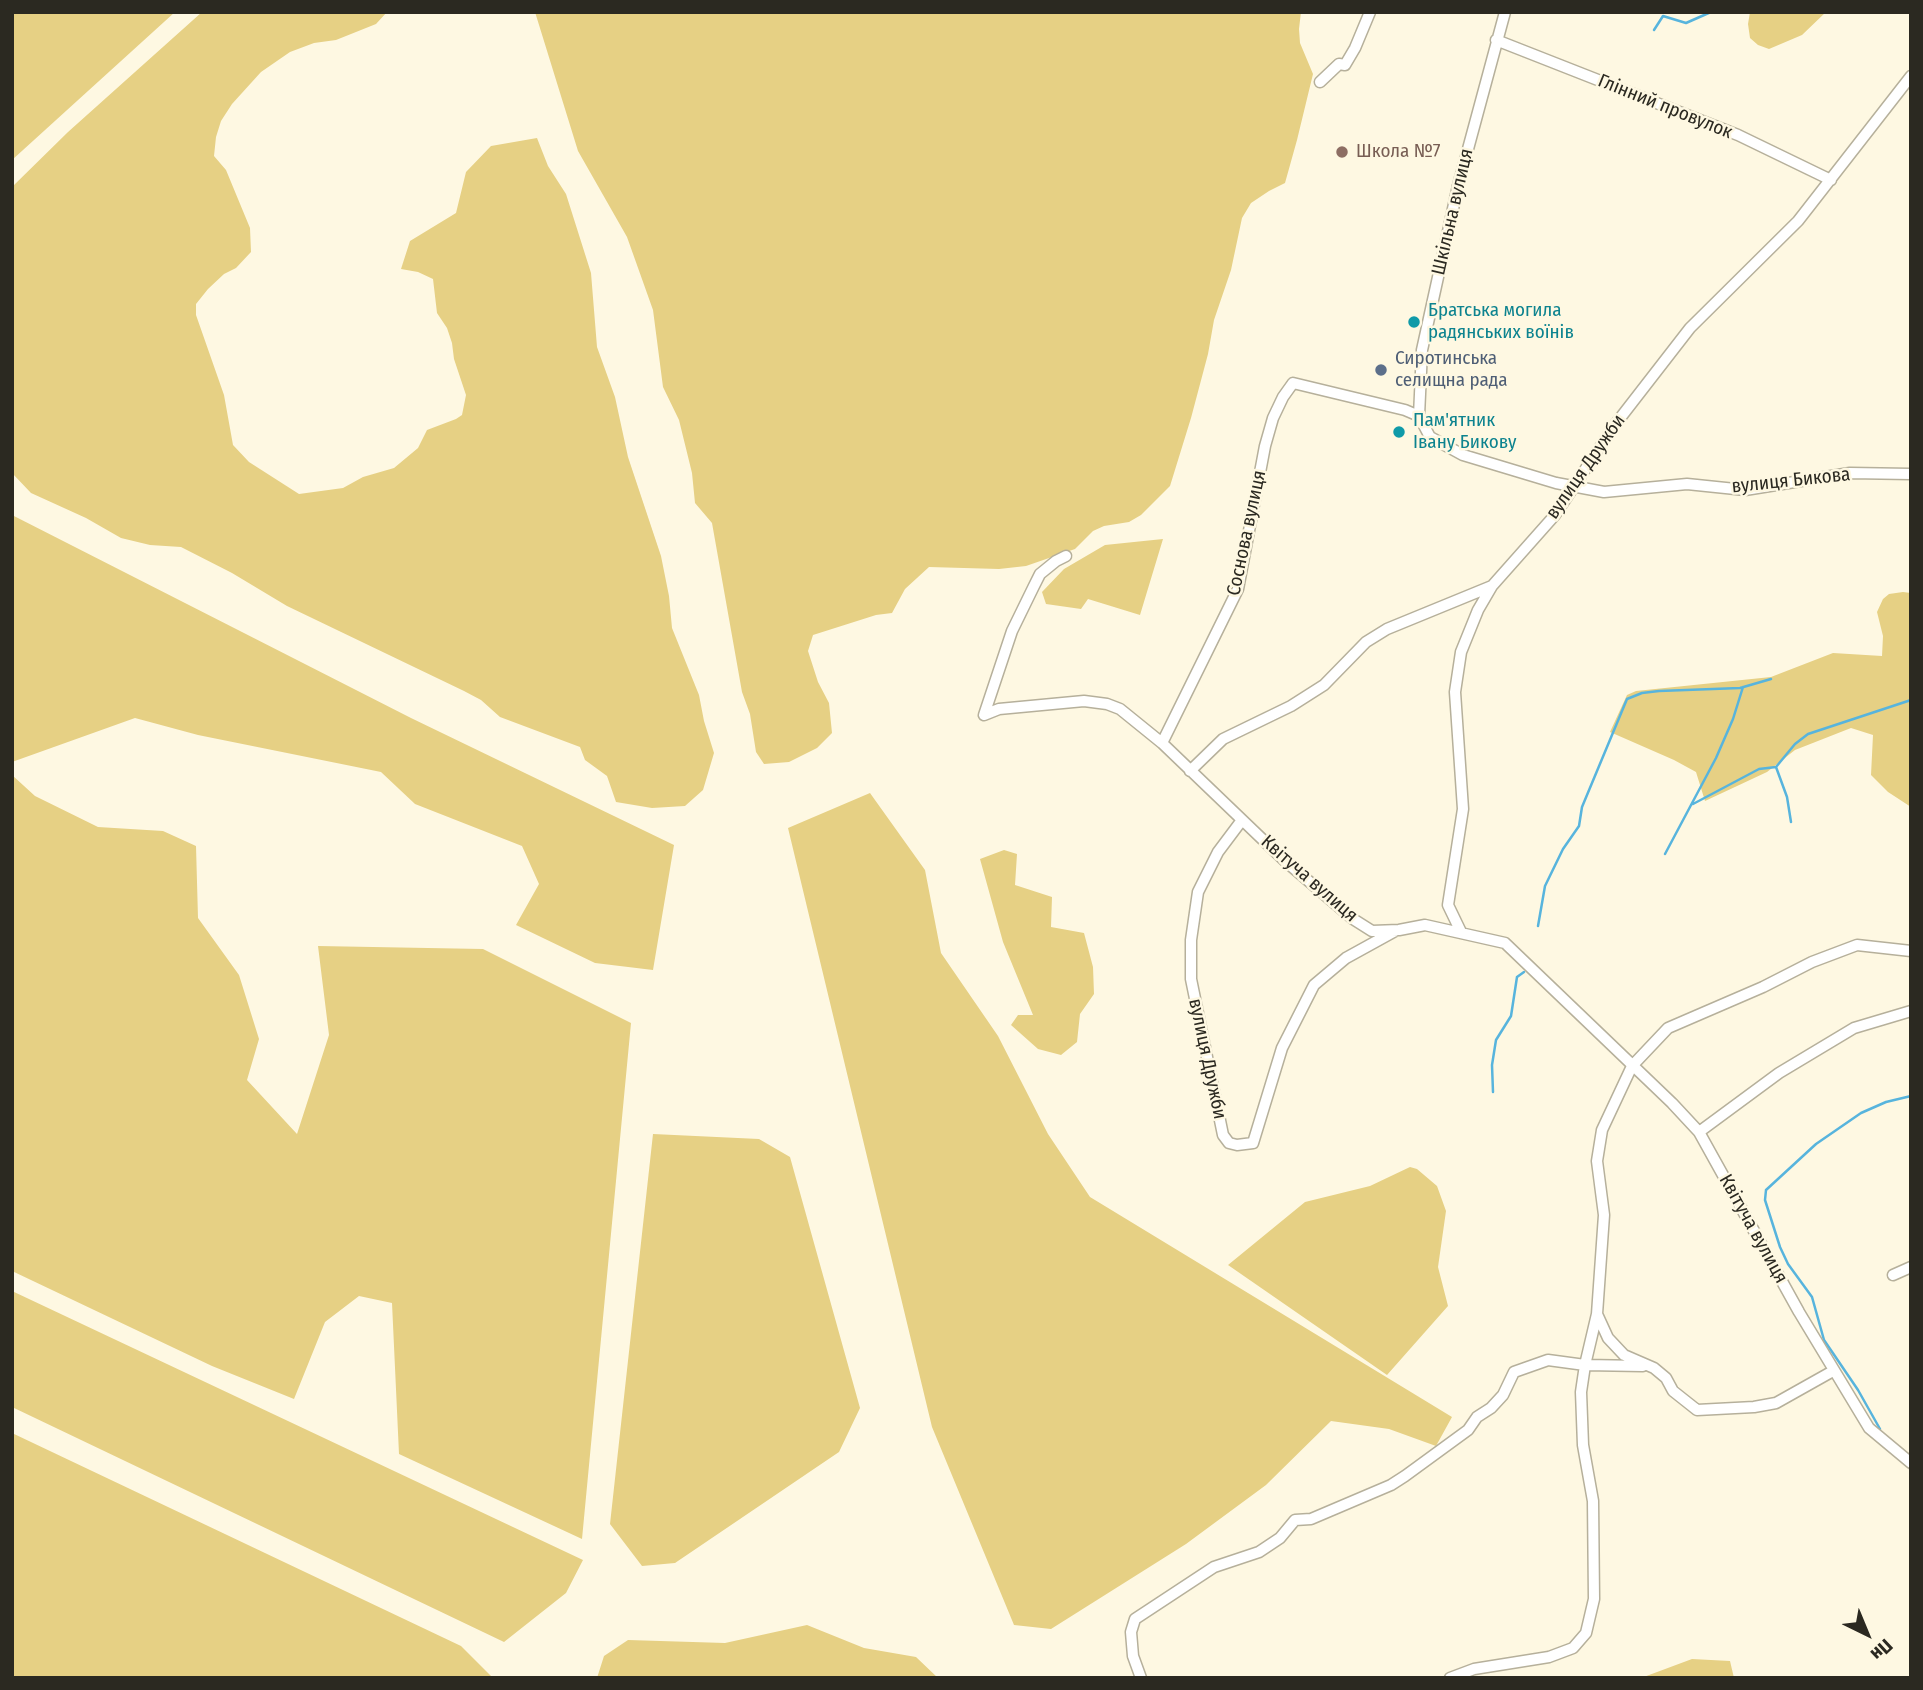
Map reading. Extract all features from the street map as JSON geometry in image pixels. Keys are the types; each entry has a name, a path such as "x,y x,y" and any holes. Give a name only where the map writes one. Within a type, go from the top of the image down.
{"street":[{"path":"1320,82 1339,64 1345,65 1370,12"},
{"name":"Шкільна вулиця","path":"1419,416 1422,350 1458,186 1505,12"},
{"name":"Глінний провулок","path":"1496,40 1738,135 1831,180"},
{"name":"вулиця Дружби","path":"1461,932 1448,905 1464,809 1455,692 1461,652 1478,610 1492,586 1555,515 1614,426 1690,328 1798,221 1911,76"},
{"name":"Соснова вулиця","path":"1162,743 1238,589 1265,446 1278,408 1293,383 1405,410 1419,416"},
{"name":"вулиця Бикова","path":"1419,416 1430,437 1463,455 1556,483 1604,492 1687,484 1745,490 1850,473 1911,474"},
{"name":"Квітуча вулиця","path":"1066,556 1040,574 1033,587 1012,631 984,715 999,709 1042,704 1095,702 1120,709 1162,743 1284,860 1353,919 1372,930 1396,930 1425,925 1505,943 1699,1132 1833,1371 1869,1428 1911,1463"},
{"path":"1190,771 1223,739 1291,706 1324,685 1366,642 1408,620 1492,586"},
{"name":"вулиця Дружби","path":"1242,820 1218,852 1198,892 1191,940 1191,979 1223,1135 1229,1143 1237,1146 1253,1143 1282,1048 1314,985 1346,958 1396,930"},
{"path":"1450,1678 1474,1670 1549,1657 1573,1647 1586,1633 1594,1599 1593,1501 1583,1445 1581,1392 1597,1314 1604,1214 1597,1161 1602,1130 1632,1066 1668,1028 1763,987 1812,962 1857,945 1911,951"},
{"path":"1699,1132 1779,1073 1854,1028 1911,1011"},
{"path":"1893,1275 1911,1267"},
{"path":"1597,1314 1608,1338 1624,1355 1654,1368 1666,1378 1674,1391 1697,1410 1776,1403 1833,1371"},
{"path":"1141,1678 1133,1656 1131,1632 1135,1619 1214,1567 1259,1552 1280,1538 1295,1520 1311,1519 1391,1485 1468,1430 1477,1417 1491,1408 1503,1395 1514,1371 1548,1360 1585,1365 1647,1366"}],"shaded area":[{"path":"12,12 175,12 12,160"},
{"path":"202,12 387,12 376,24 336,40 314,43 290,52 261,72 232,104 221,121 216,137 214,156 226,170 250,228 251,252 236,268 224,274 208,289 196,304 196,315 224,395 233,445 249,462 299,494 343,488 363,477 394,468 418,448 427,430 462,415 466,395 447,328 437,313 433,279 418,272 401,269 410,241 456,213 466,172 491,146 537,138 548,166 566,194 591,273 597,347 615,397 628,457 661,556 672,628 699,695 714,753 703,790 685,806 652,808 616,802 607,776 585,760 580,747 500,717 481,700 287,606 181,547 150,545 121,538 86,518 31,493 12,473 12,187 68,132"},
{"path":"535,12 1301,12 1300,43 1313,74 1297,140 1285,183 1251,203 1242,218 1231,270 1214,320 1208,354 1170,486 1141,515 1129,522 1104,526 1093,531 1075,549 1026,566 999,569 929,567 905,589 892,613 876,615 813,635 808,651 818,682 829,703 832,733 817,748 789,762 764,764 756,752 750,714 742,692 712,523 695,503 692,473 679,420 663,387 653,310 627,237 578,151"},
{"path":"1750,12 1826,12 1802,35 1769,49 1750,38"},
{"path":"12,515 411,718 674,845 653,970 595,963 516,925 539,884 522,846 415,804 381,772 198,735 135,718 12,762"},
{"path":"1163,539 1140,615 1088,599 1081,609 1046,604 1042,592 1064,569 1105,545"},
{"path":"1911,593 1911,807 1888,792 1871,775 1873,735 1851,728 1795,750 1767,772 1705,801 1696,772 1610,732 1627,695 1636,691 1771,677 1833,653 1882,656 1883,636 1877,612 1883,599 1889,594"},
{"path":"12,775 35,796 98,827 163,831 196,846 198,918 239,975 259,1039 247,1080 297,1134 329,1035 318,946 483,949 631,1023 582,1539 399,1454 392,1303 359,1296 325,1322 294,1399 212,1366 12,1271"},
{"path":"870,793 925,870 941,953 998,1036 1048,1134 1090,1197 1452,1417 1436,1446 1389,1429 1331,1421 1266,1485 1186,1544 1051,1629 1014,1625 932,1427 788,828"},
{"path":"1004,850 1017,854 1015,885 1052,897 1051,927 1084,933 1093,967 1094,994 1080,1014 1077,1042 1061,1055 1038,1049 1011,1025 1018,1015 1033,1015 1003,942 980,859"},
{"path":"653,1134 759,1139 790,1157 860,1408 839,1452 675,1563 642,1566 610,1524"},
{"path":"1410,1167 1417,1169 1437,1186 1446,1211 1438,1267 1448,1306 1387,1375 1228,1265 1305,1202 1370,1186"},
{"path":"12,1291 583,1560 566,1593 504,1642 12,1407"},
{"path":"12,1433 461,1646 493,1678 12,1678"},
{"path":"807,1625 864,1648 916,1657 938,1678 597,1678 604,1656 628,1640 725,1643"},
{"path":"1692,1659 1730,1661 1734,1678 1641,1678"}],"waterway":[{"path":"1654,30 1663,16 1686,23 1711,12"},
{"path":"1538,926 1545,886 1563,849 1579,826 1582,807 1627,699 1642,693 1659,691 1740,688 1771,679"},
{"path":"1665,854 1716,758 1743,687"},
{"path":"1791,822 1787,797 1776,767 1795,744 1808,734 1911,700"},
{"path":"1693,804 1759,769 1776,767"},
{"path":"1493,1092 1492,1065 1496,1040 1511,1016 1517,977 1524,972"},
{"path":"1880,1429 1858,1390 1824,1340 1812,1297 1788,1264 1765,1200 1766,1190 1816,1144 1861,1113 1886,1102 1911,1096"}],"place":[{"name":"Школа №7","path":"1342,152"},
{"name":"Братська могила радянських воїнів","path":"1414,322"},
{"name":"Сиротинська селищна рада","path":"1381,370"},
{"name":"Пам'ятник Івану Бикову","path":"1399,432"}]}
